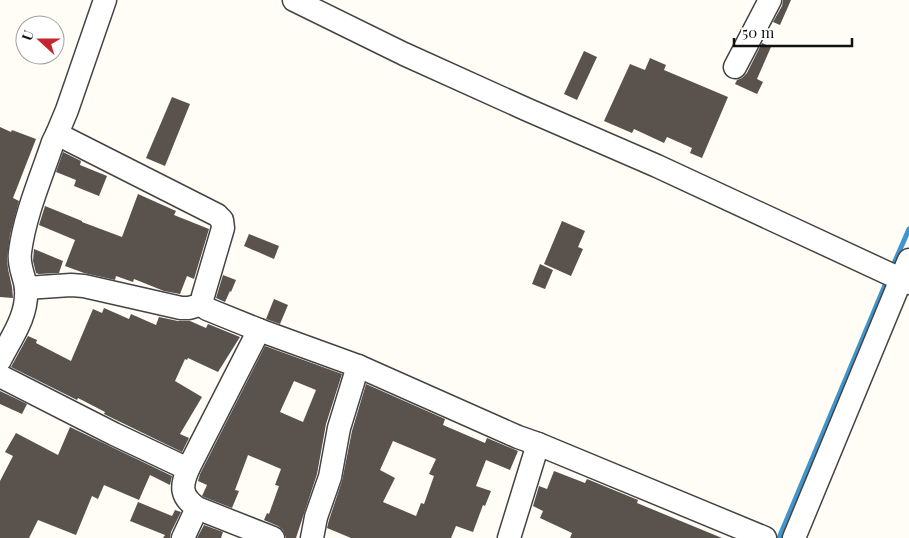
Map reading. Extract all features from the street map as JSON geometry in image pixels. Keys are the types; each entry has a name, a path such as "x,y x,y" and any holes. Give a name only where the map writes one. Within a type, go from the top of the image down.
{"street":[{"path":"0,360 22,319 26,304 26,288 19,263 19,253 25,225 53,142 68,110 106,0"},
{"path":"294,0 404,54 657,166 880,270 906,274 794,538"},
{"path":"735,67 770,0"},
{"path":"57,134 217,215 222,220 223,228 203,296 203,304 207,309 358,366 518,438 538,444 765,538"},
{"path":"26,288 77,285 182,308 203,304"},
{"path":"259,330 188,469 183,490 185,497 197,508 274,538"},
{"path":"312,538 316,516 330,477 339,428 358,366"},
{"path":"0,376 188,469"},
{"path":"509,538 538,444"},
{"path":"184,538 197,508"}],"building":[{"path":"783,0 791,0 780,25 773,22 782,6"},
{"path":"762,43 771,47 757,79 763,82 757,94 735,84 737,80 747,73"},
{"path":"584,51 597,57 577,100 564,94"},
{"path":"650,58 666,65 664,70 728,97 702,158 690,153 692,148 667,137 664,143 634,129 632,133 604,121 630,64 645,70"},
{"path":"172,97 190,104 165,166 146,158"},
{"path":"0,127 36,139 13,198 19,201 10,235 7,258 13,298 0,297"},
{"path":"63,152 81,161 80,165 107,176 99,196 74,186 76,180 56,172"},
{"path":"138,194 176,211 174,215 209,229 194,279 187,276 180,294 164,291 134,279 133,282 116,276 115,280 84,273 65,266 75,240 39,225 45,206 122,237"},
{"path":"562,221 585,231 578,247 583,249 571,276 544,264"},
{"path":"249,234 279,246 274,259 244,246"},
{"path":"34,249 63,261 59,273 36,273 33,261"},
{"path":"540,264 553,270 545,289 532,284"},
{"path":"223,275 236,280 225,302 216,298"},
{"path":"274,299 288,305 280,324 266,319"},
{"path":"104,308 129,319 131,314 156,325 159,317 178,321 190,321 206,328 208,324 240,337 218,372 188,358 187,360 185,359 175,381 202,397 180,434 189,438 182,452 104,414 105,412 78,398 77,400 11,367 28,336 37,340 36,343 71,361 93,309 102,313"},
{"path":"265,346 342,374 326,424 317,474 296,538 286,538 283,530 264,520 267,513 269,514 279,486 275,485 281,469 248,455 235,490 239,491 232,508 202,496 207,485 198,481","holes":["294,381 316,390 303,422 280,412"]},
{"path":"366,384 445,419 443,425 485,443 487,438 518,451 510,470 486,460 476,486 491,491 485,506 483,505 473,532 456,526 451,538 351,538 327,528 342,481 352,431","holes":["393,441 436,459 429,474 434,476 424,504 421,503 416,516 383,502 395,478 380,470"]},
{"path":"0,391 27,404 22,414 0,404"},
{"path":"70,427 172,476 170,485 150,475 139,500 104,485 98,499 92,496 76,535 38,520 29,538 0,538 0,481 13,456 5,452 16,433 58,455"},
{"path":"554,471 585,483 587,479 638,500 637,503 722,538 570,538 572,533 540,518 543,511 533,506 539,486 547,489"},
{"path":"138,502 172,516 175,510 181,512 170,538 163,538 165,535 130,521"},
{"path":"204,525 223,532 221,538 197,538"}],"waterway":[{"path":"892,268 909,229"},
{"path":"779,538 888,278"}]}
